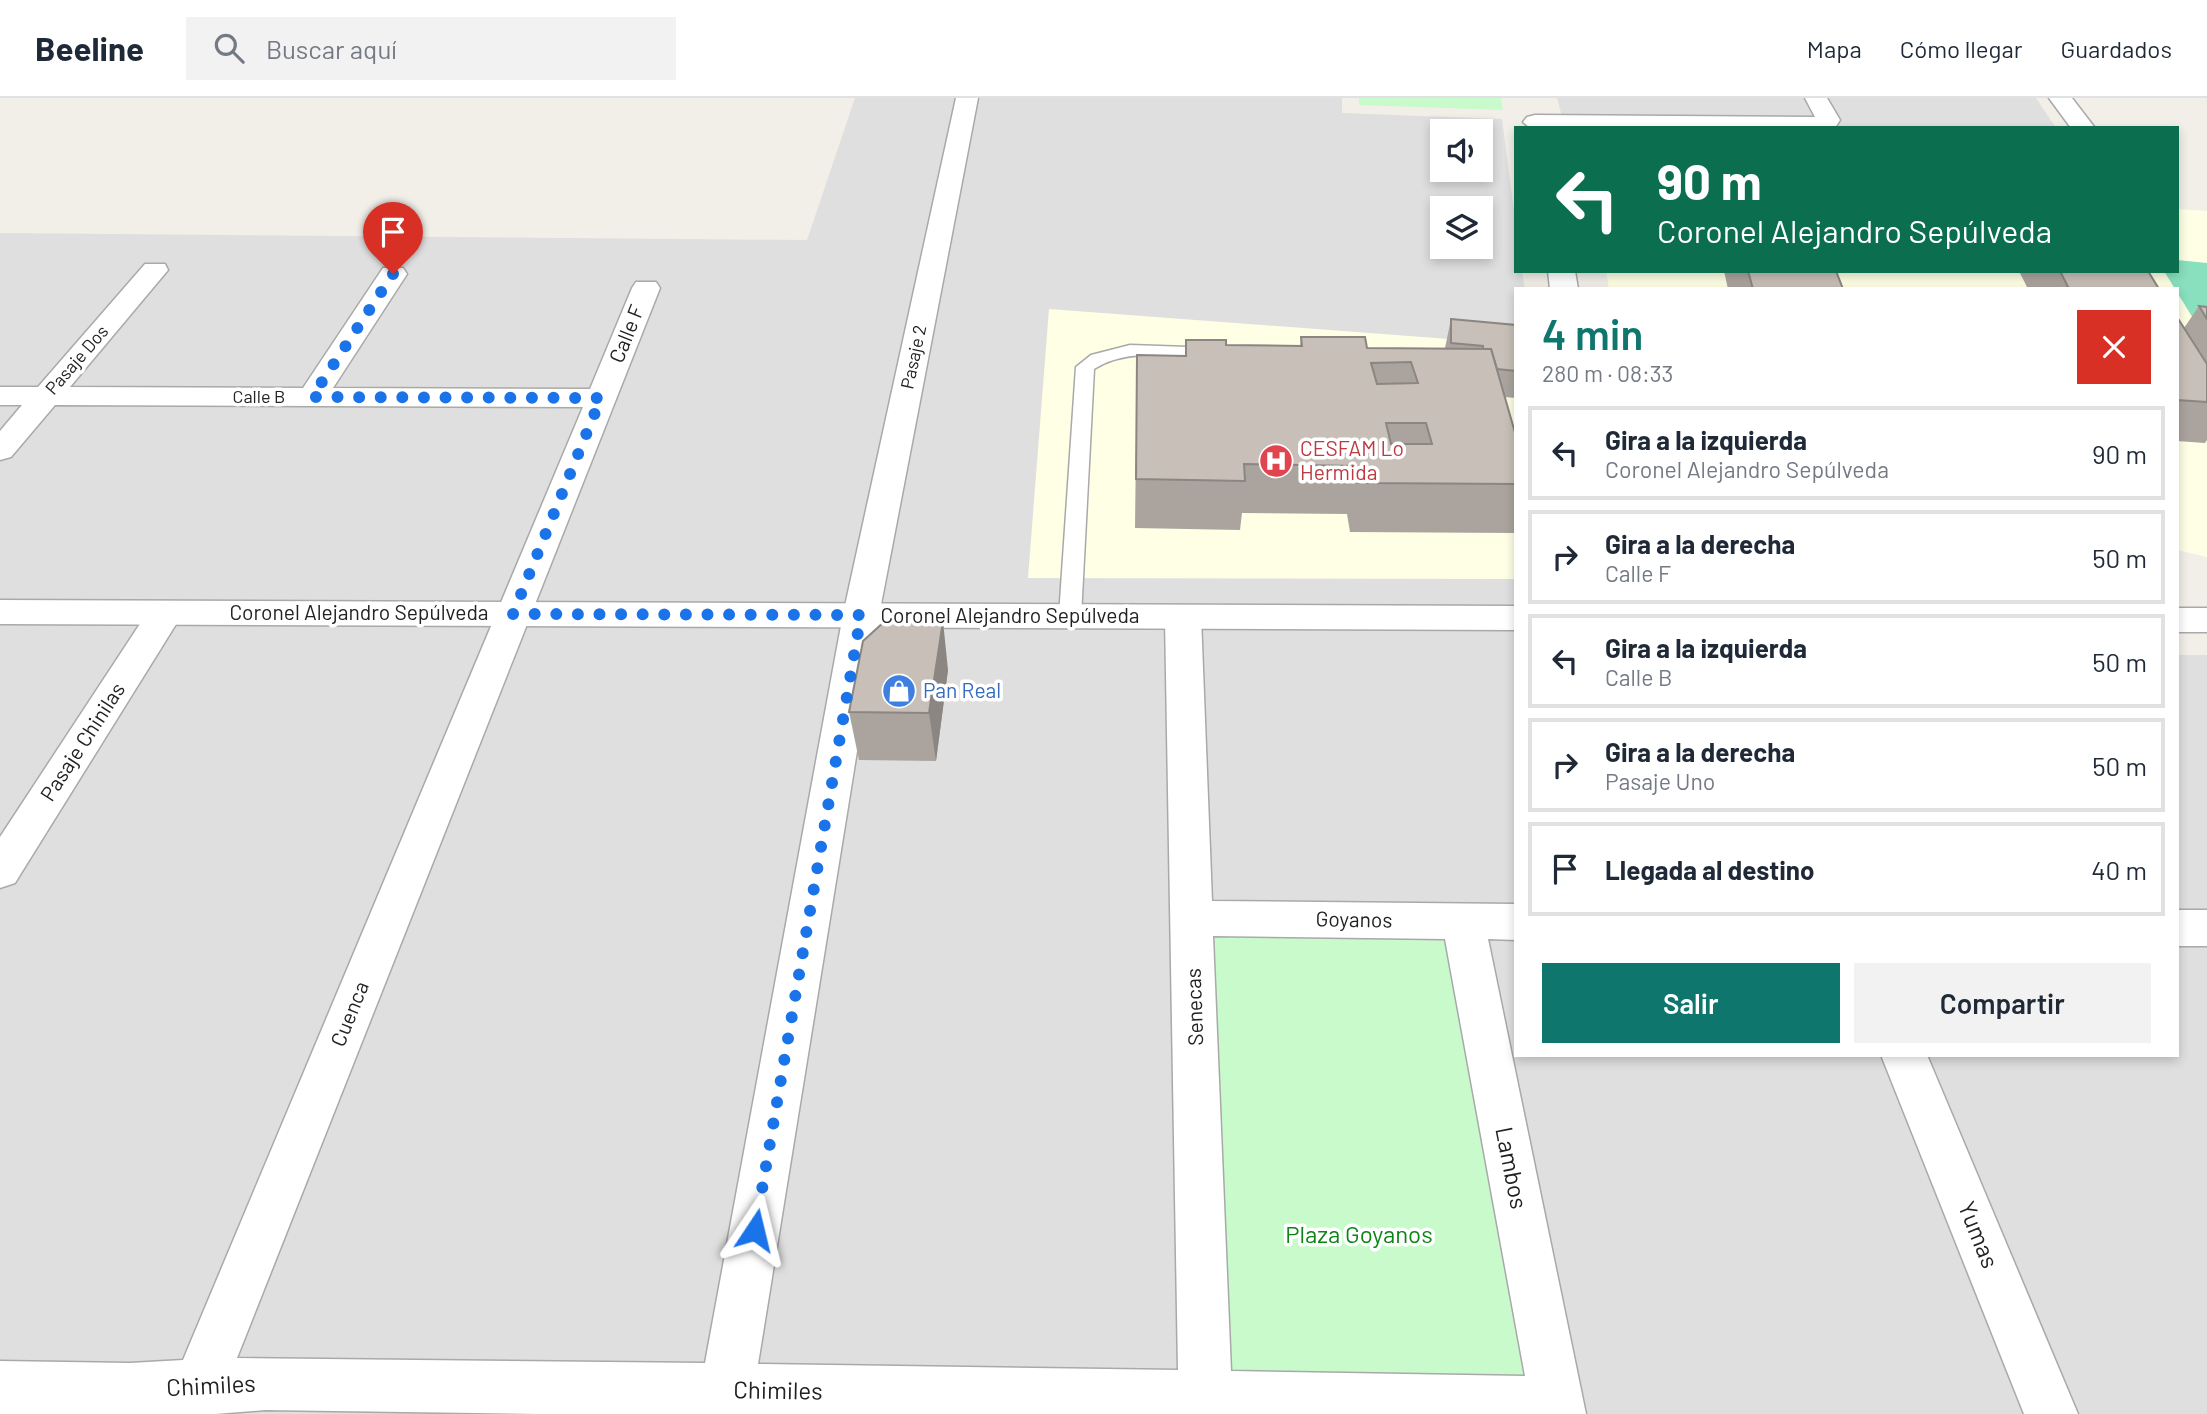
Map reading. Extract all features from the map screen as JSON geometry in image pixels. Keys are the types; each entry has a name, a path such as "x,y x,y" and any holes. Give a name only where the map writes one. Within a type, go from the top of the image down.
{"street":[{"name":"Pasaje 2","path":"727,1390 861,615 967,98"},
{"path":"1532,98 1536,125 1826,124 1828,120 1816,98"},
{"path":"2060,98 2081,126"},
{"name":"Pasaje Dos","path":"0,450 155,270"},
{"path":"312,397 393,274"},
{"name":"Calle F","path":"513,614 646,288"},
{"name":"Calle B","path":"0,396 601,398"},
{"name":"Coronel Alejandro Sepúlveda","path":"0,612 1514,618"},
{"name":"Pasaje Chinilas","path":"0,871 165,613"},
{"name":"Cuenca","path":"193,1400 513,614"},
{"name":"Senecas","path":"1183,617 1205,1398"},
{"path":"2179,620 2207,620"},
{"name":"Goyanos","path":"1192,918 1514,922"},
{"name":"Lambos","path":"1463,921 1557,1408"},
{"path":"2179,928 2207,928"},
{"name":"Yumas","path":"1905,1057 2051,1414"},
{"name":"Chimiles","path":"0,1388 130,1390 193,1400 265,1383 1205,1398 1557,1408"}],"lane":[{"path":"1070,616 1085,367 1096,357 1118,351 1240,355"}],"shaded area":[{"path":"855,98 1342,98 1342,113 1502,119 1514,211 1514,273 1522,273 1525,287 1514,287 1514,1057 2179,1057 2179,655 2207,655 2207,1414 0,1414 0,233 807,240"},
{"path":"1557,98 2036,98 2055,126 1564,126"},
{"path":"2179,209 2207,211 2207,557 2179,550 2179,287 1609,287 1606,273 2179,273"},
{"name":"CESFAM Lo Hermida","path":"1049,309 1514,344 1514,579 1028,578"}],"green space":[{"path":"1359,98 1501,98 1503,110 1359,105"},
{"path":"2179,260 2207,263 2207,341 2179,295 2179,287 2174,287 2165,273 2179,273"},
{"name":"Plaza Goyanos","path":"1212,933 1453,941 1530,1378 1217,1380"}],"building":[{"path":"1749,273 1837,273 1842,287 1752,287"},
{"path":"2061,273 2149,273 2158,287 2068,287"},
{"path":"2199,306 2207,307 2207,319"},
{"path":"1451,319 1514,325 1514,371 1497,369 1491,349 1451,343"},
{"path":"2179,320 2207,364 2207,402 2179,400"},
{"path":"1301,337 1365,337 1367,348 1491,349 1514,429 1514,484 1359,483 1356,466 1244,464 1245,481 1136,479 1137,355 1186,356 1186,340 1226,340 1226,345 1302,346","holes":["1411,362 1418,383 1377,384 1371,363","1386,423 1426,423 1432,444 1391,444"]},
{"path":"885,621 943,621 929,713 849,712 863,641"}],"place":[{"name":"CESFAM Lo Hermida","path":"1276,461"},
{"name":"Pan Real","path":"899,691"}],"route":[{"path":"393,274 312,397 601,398 513,614 861,615 755,1230"}]}
